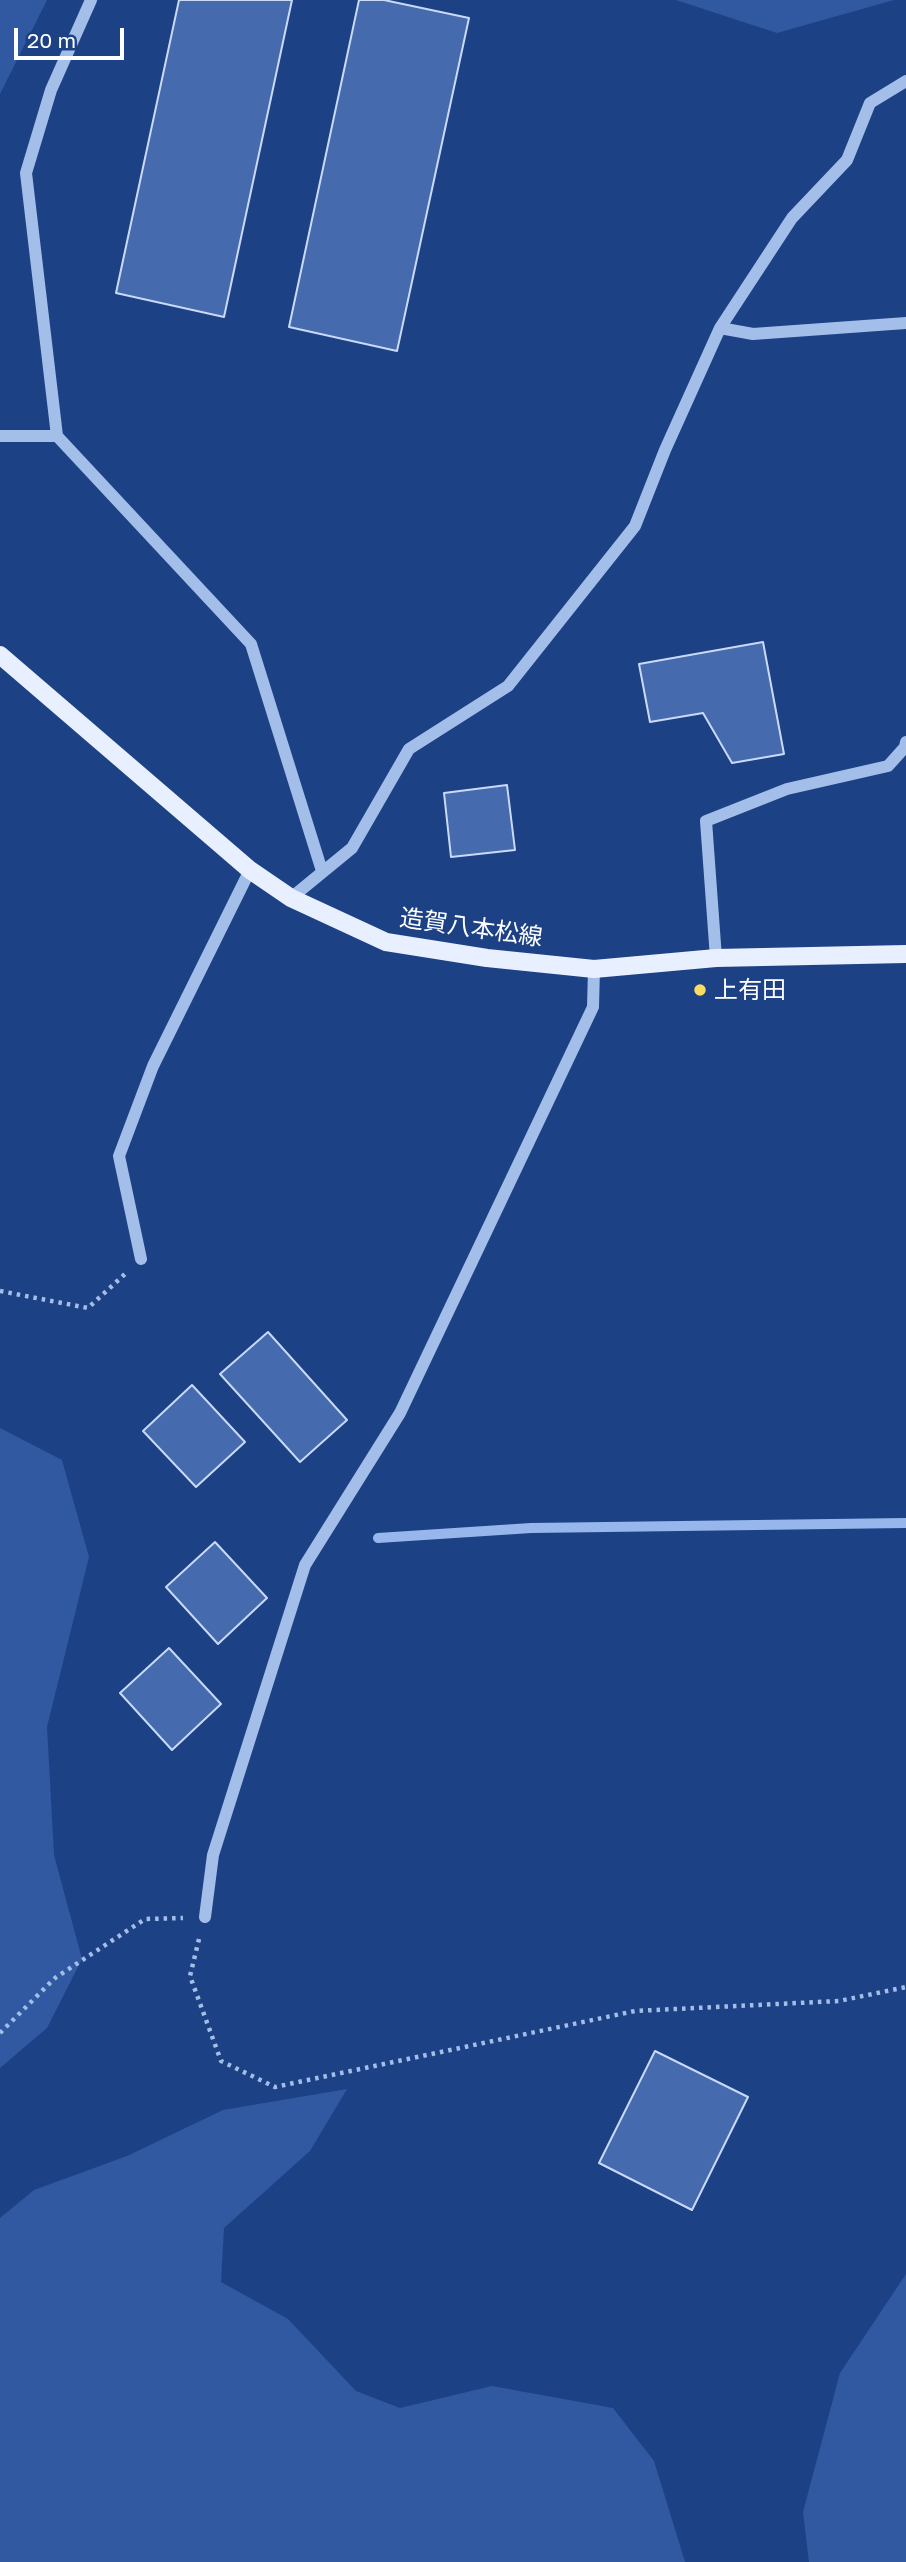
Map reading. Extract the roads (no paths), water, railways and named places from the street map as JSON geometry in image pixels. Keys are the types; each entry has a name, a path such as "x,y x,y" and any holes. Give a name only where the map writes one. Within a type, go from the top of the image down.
{"main road":[{"name":"造賀八本松線","path":"0,655 250,870 292,898 386,942 487,958 594,969 716,958 906,954"}],"street":[{"path":"91,0 51,90 26,173 57,436 251,644 322,871"},
{"path":"292,898 352,848 409,749 508,686 635,526 665,450 720,328 792,218 847,160 870,103 906,81"},
{"path":"720,328 753,334 906,323"},
{"path":"0,436 57,436"},
{"path":"716,958 706,821 787,789 888,766 905,747 906,742"},
{"path":"141,1259 119,1156 153,1066 250,870"},
{"path":"205,1917 213,1855 306,1565 400,1413 593,1007 594,969"}],"waterway":[{"path":"378,1538 531,1528 906,1523"}],"place":[{"name":"上有田","path":"700,990"}]}
